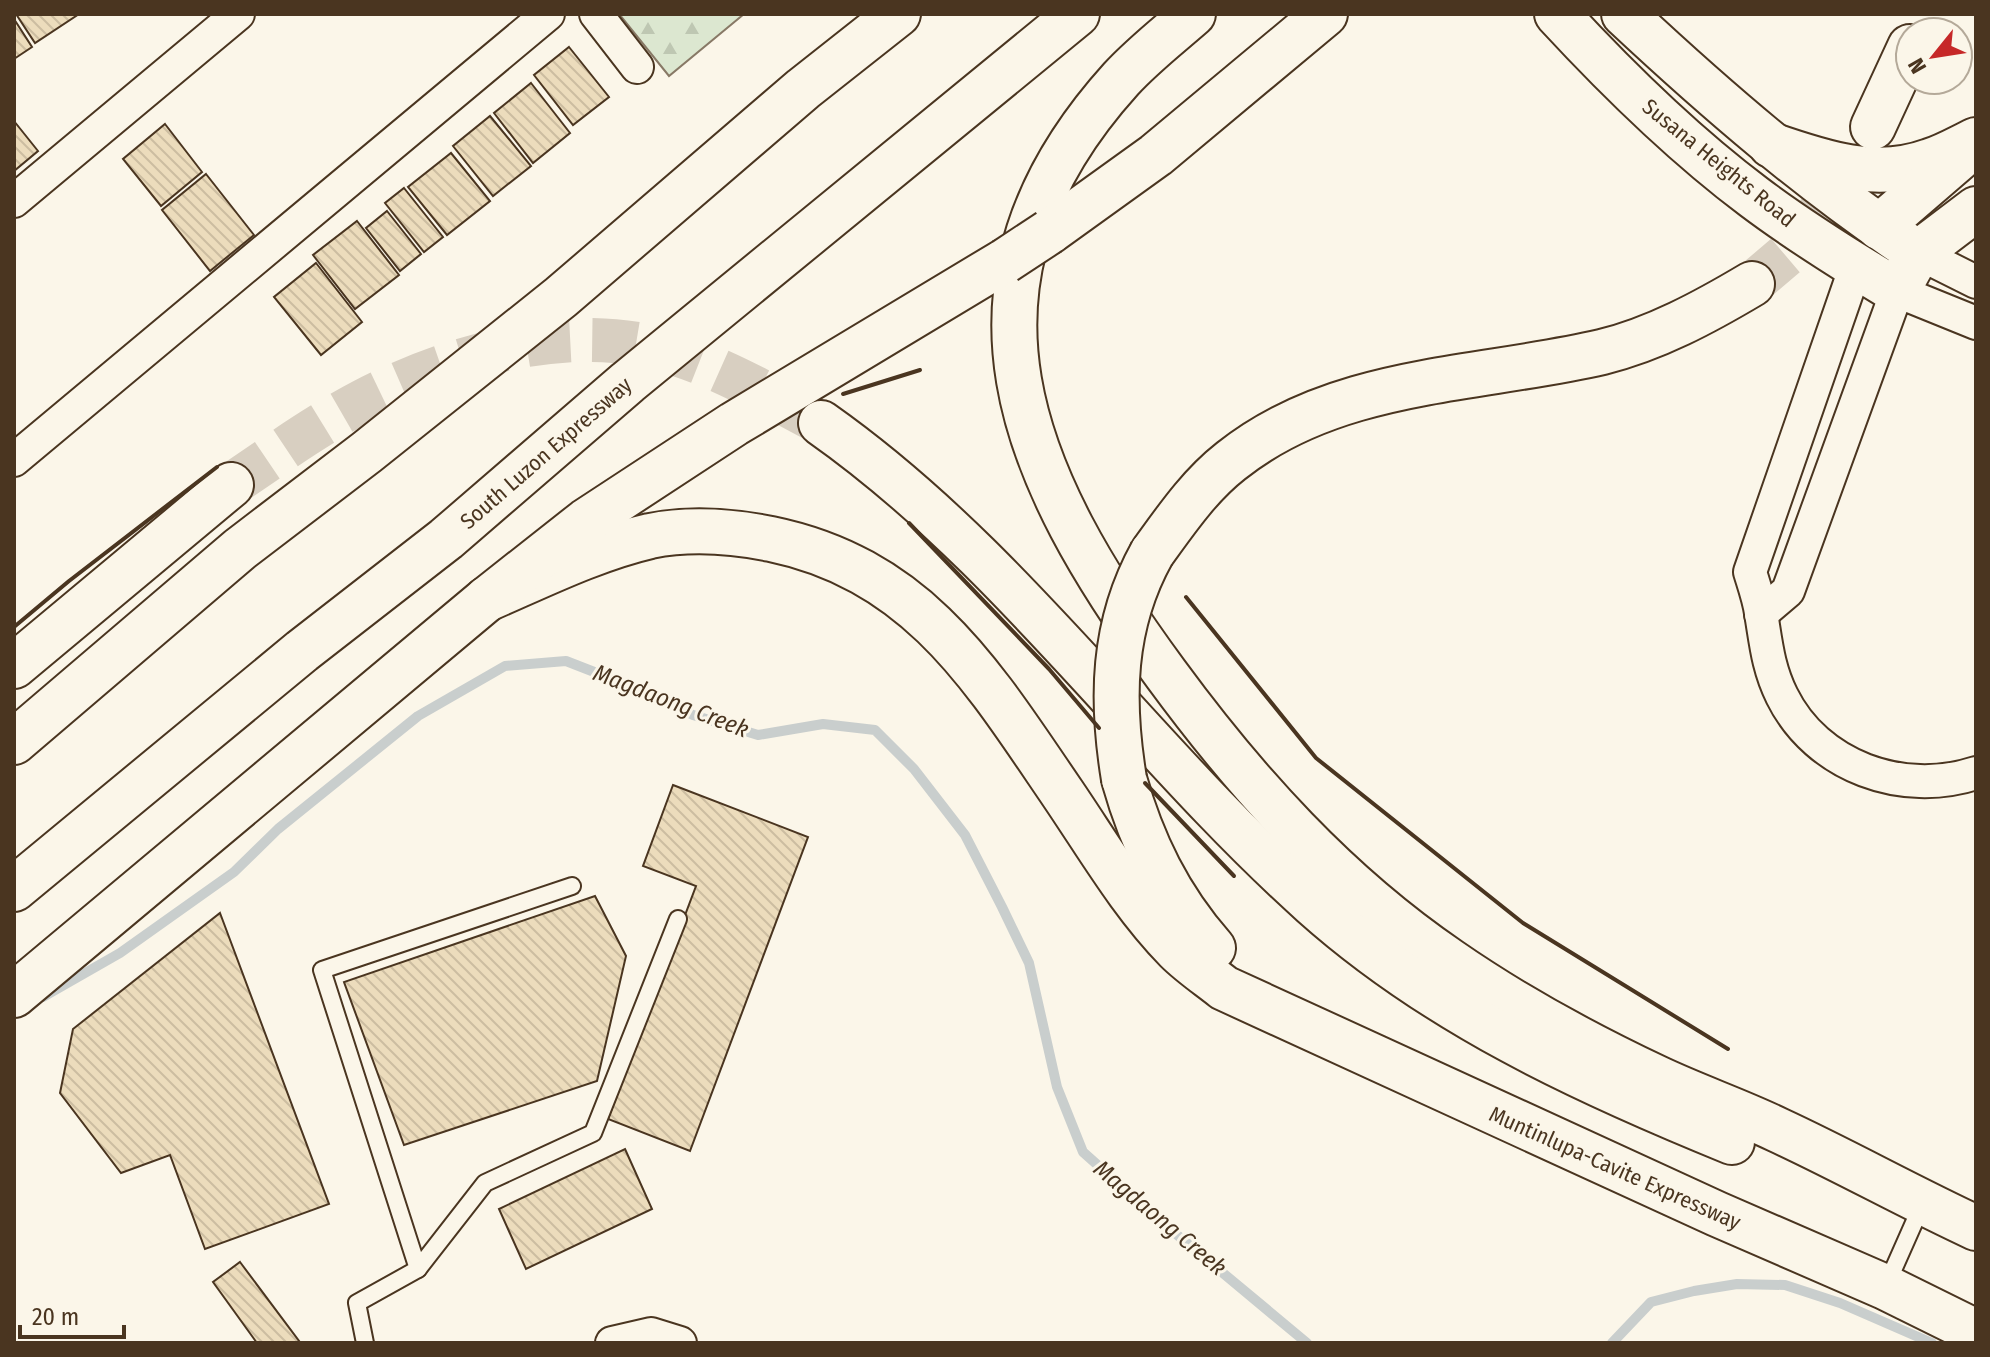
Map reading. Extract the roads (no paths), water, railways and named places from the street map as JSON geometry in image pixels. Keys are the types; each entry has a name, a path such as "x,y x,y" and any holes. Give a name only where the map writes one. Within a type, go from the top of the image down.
{"main road":[{"path":"14,742 240,549 561,297 791,100 898,14"},
{"name":"South Luzon Expressway","path":"14,889 302,651 446,539 628,382 1077,14"},
{"path":"1193,14 1130,69 1071,141 1047,187 1021,262 1015,326 1016,369 1024,414 1053,493 1099,576 1161,668 1231,758 1310,845 1401,926 1509,1000 1563,1030 1657,1078 1776,1128 1976,1228"},
{"path":"14,995 487,599 632,489 1049,232 1156,155 1325,14"},
{"name":"Susana Heights Road","path":"1557,14 1665,124 1697,151 1755,198 1897,291"},
{"path":"1624,14 1771,145 1918,253"},
{"path":"1873,127 1894,82"},
{"path":"1856,266 1879,227 1976,142"},
{"path":"1771,145 1826,164 1879,170 1930,162 1976,142"},
{"path":"1897,291 1918,253 1976,209"},
{"path":"1255,1004 1241,977 1198,931 1171,893 1146,847 1124,779 1116,719 1118,653 1132,594 1152,553 1194,496 1213,477 1260,441 1304,416 1355,398 1604,351 1650,336 1701,313 1752,284"},
{"path":"821,423 867,456 925,505 992,569 1142,734 1233,828 1314,905 1427,993 1490,1031 1636,1103 1976,1238"},
{"path":"14,666 231,485"},
{"name":"Muntinlupa-Cavite Expressway","path":"487,599 586,557 675,532 748,534 826,555 857,569 909,603 956,646 998,698 1137,903 1178,951 1224,988 1717,1214 1885,1287 1976,1332"}],"street":[{"path":"14,201 238,14"},
{"path":"14,460 548,14"},
{"path":"596,14 637,67"},
{"path":"1918,253 1976,282"},
{"path":"1856,266 1750,572 1765,645 1782,696 1806,732 1824,748 1867,772 1890,779 1938,782 1976,773"},
{"path":"1761,614 1788,591 1897,291 1976,323"},
{"path":"612,1343 651,1334 680,1343"}],"lane":[{"path":"418,1269 322,970 572,886"},
{"path":"365,1343 357,1303 418,1269 485,1183 593,1133 678,919"},
{"path":"1885,1287 1917,1216"}],"waterway":[{"name":"Magdaong Creek","path":"43,997 120,953 234,872 278,829 418,716 505,666 566,661 693,715 758,735 823,724 875,730 914,769 965,835 1002,907 1029,963 1057,1087 1083,1152 1307,1343"},
{"name":"Magdaong Creek","path":"1612,1343 1651,1302 1737,1284 1785,1285 1840,1303 1932,1343"}],"tunnel":[{"path":"1752,284 1793,249 1855,161"},
{"path":"231,485 329,420 396,385 468,359 544,343 582,340 620,342 678,354 720,371 821,423"}]}
